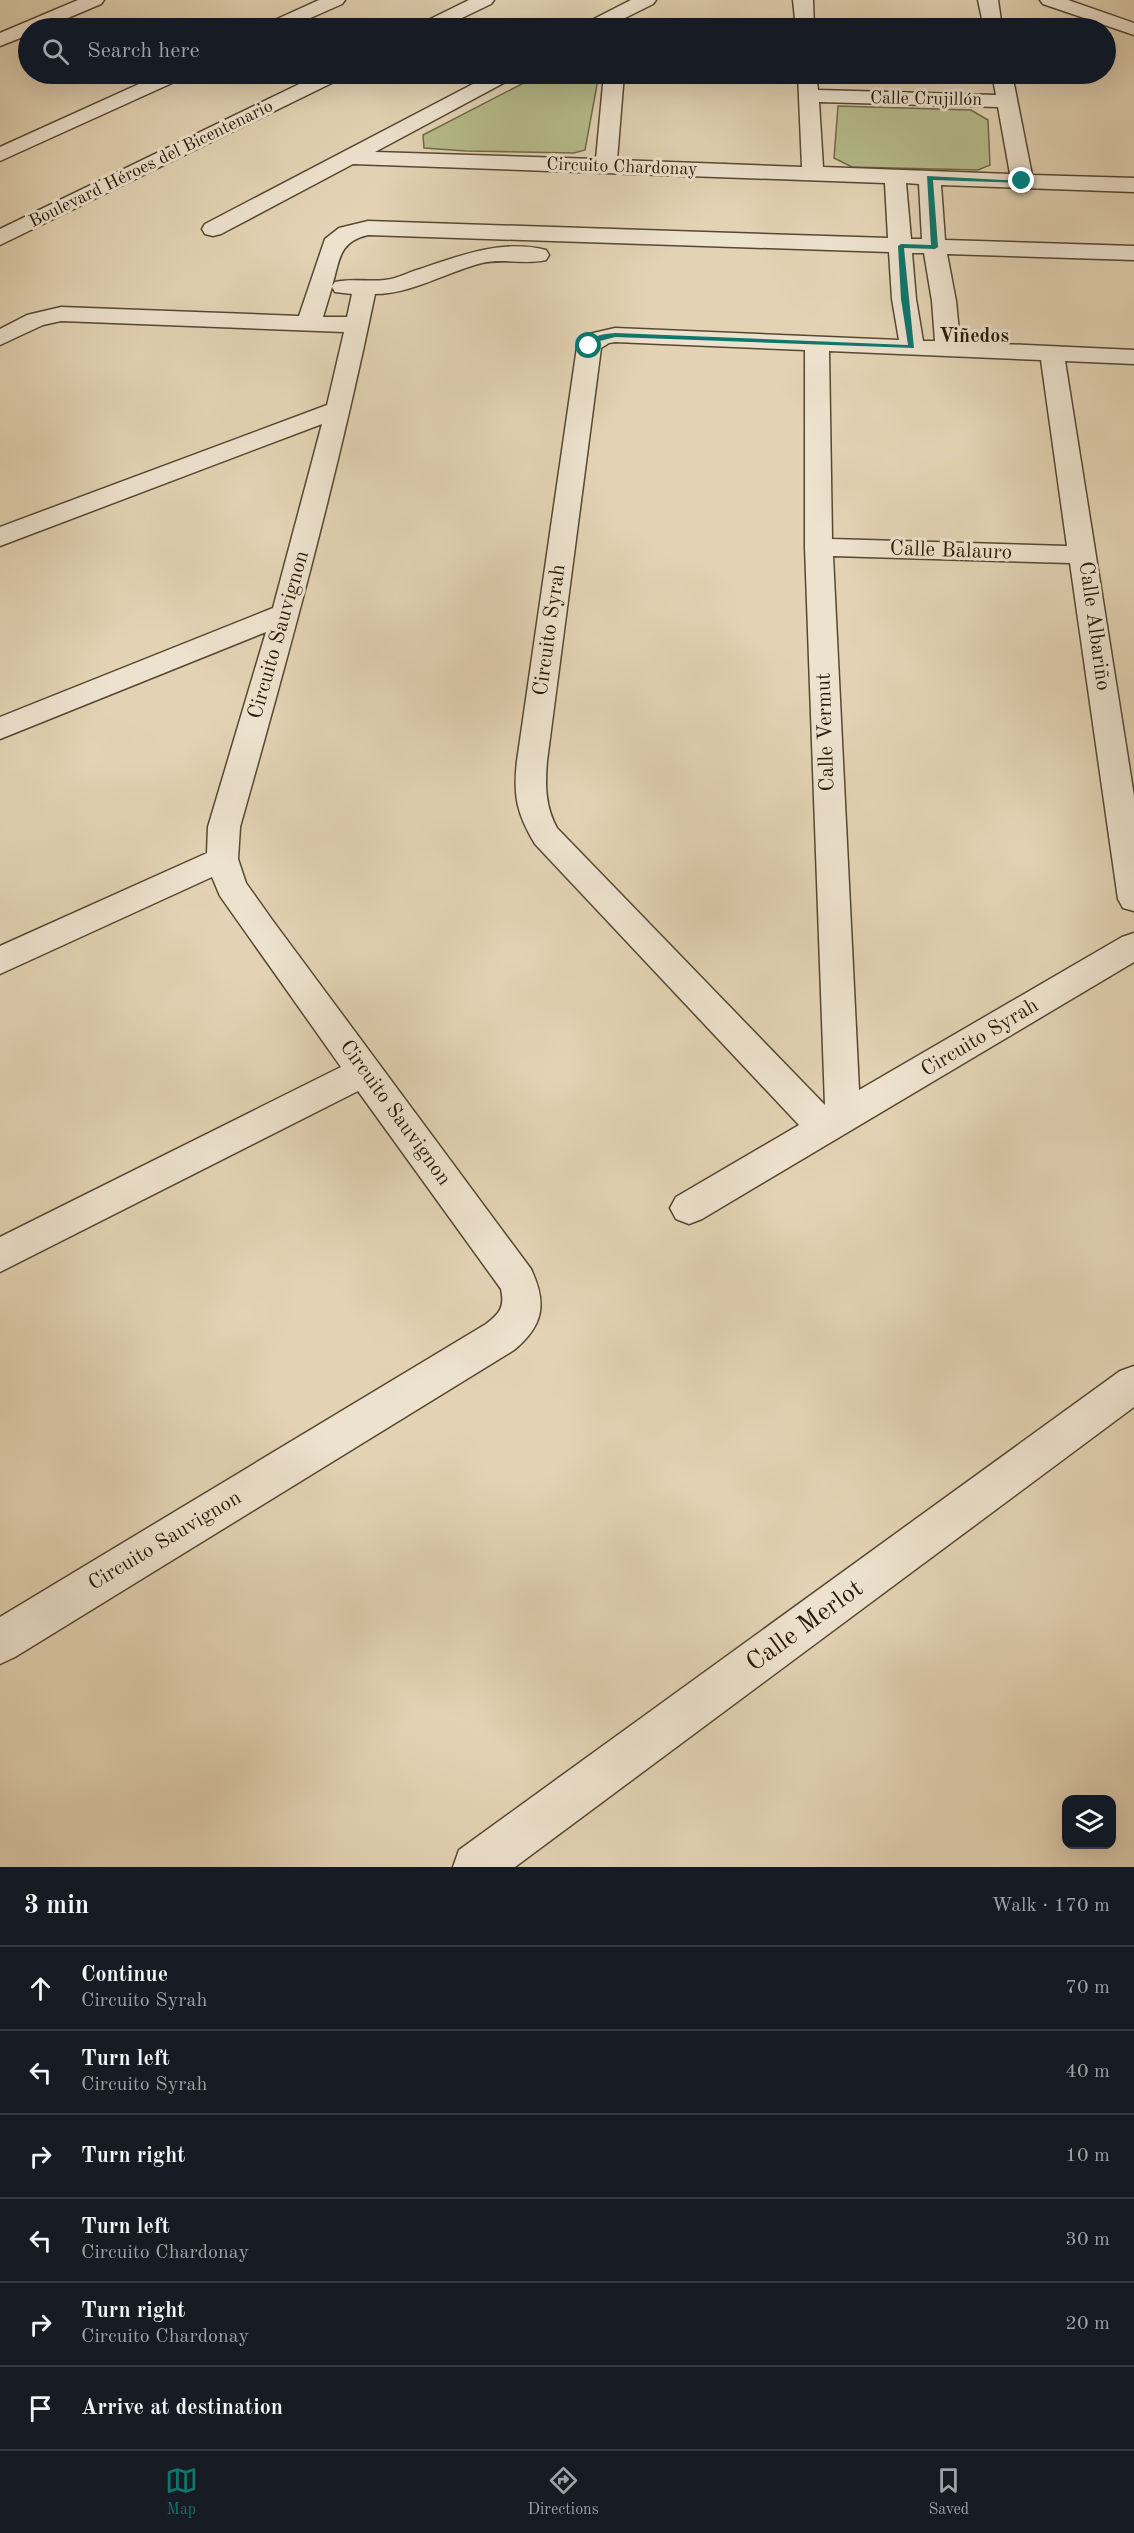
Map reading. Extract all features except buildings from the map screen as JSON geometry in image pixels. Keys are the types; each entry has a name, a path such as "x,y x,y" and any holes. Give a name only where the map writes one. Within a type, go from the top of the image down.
{"street":[{"path":"52,18 94,0"},
{"path":"295,18 335,0"},
{"path":"447,18 484,0"},
{"path":"623,18 646,0"},
{"path":"803,0 804,18"},
{"path":"988,0 991,18"},
{"path":"1050,0 1102,18"},
{"path":"1116,23 1134,29"},
{"path":"0,40 18,32"},
{"path":"0,155 154,84"},
{"name":"Boulevard Héroes del Bicentenario","path":"0,238 315,84"},
{"name":"Circuito Chardonay","path":"213,229 487,84"},
{"path":"606,166 613,84"},
{"path":"807,84 813,174"},
{"path":"1004,84 1022,181"},
{"name":"Calle Crujillón","path":"808,96 1007,101"},
{"name":"Circuito Chardonay","path":"349,157 1134,185"},
{"path":"895,176 901,256 912,347"},
{"path":"930,178 948,349"},
{"path":"309,323 333,244 347,233 368,228 937,258 1134,253"},
{"path":"320,286 364,288 400,285 464,261 496,254 843,265"},
{"path":"866,266 901,256"},
{"path":"937,258 984,270"},
{"name":"Circuito Sauvignon","path":"0,1642 514,1326 523,1311 523,1296 517,1281 231,887 222,859 224,827 286,613 339,409 364,288"},
{"path":"0,338 35,320 61,314 357,325"},
{"name":"Circuito Syrah","path":"834,1123 546,836 536,819 531,804 529,786 589,346 593,340 615,335 1134,357"},
{"name":"Calle Vermut","path":"817,345 819,547 834,1123"},
{"name":"Calle Albariño","path":"1052,353 1134,900"},
{"path":"0,537 339,409"},
{"name":"Calle Balauro","path":"819,547 1083,555"},
{"path":"0,729 286,613"},
{"path":"0,961 222,859"},
{"name":"Circuito Syrah","path":"689,1208 1134,946"},
{"path":"0,1255 365,1071"},
{"name":"Calle Merlot","path":"477,1867 1134,1384"}],"green space":[{"path":"522,84 597,84 585,150 574,153 424,148 423,135"},
{"path":"838,106 971,110 988,120 990,165 978,170 852,167 834,158"}],"district":[{"name":"Viñedos","path":"974,337"}],"route":[{"path":"589,346 593,340 615,335 817,345 912,347 904,299 901,246 935,247 930,178 1022,181"}]}
